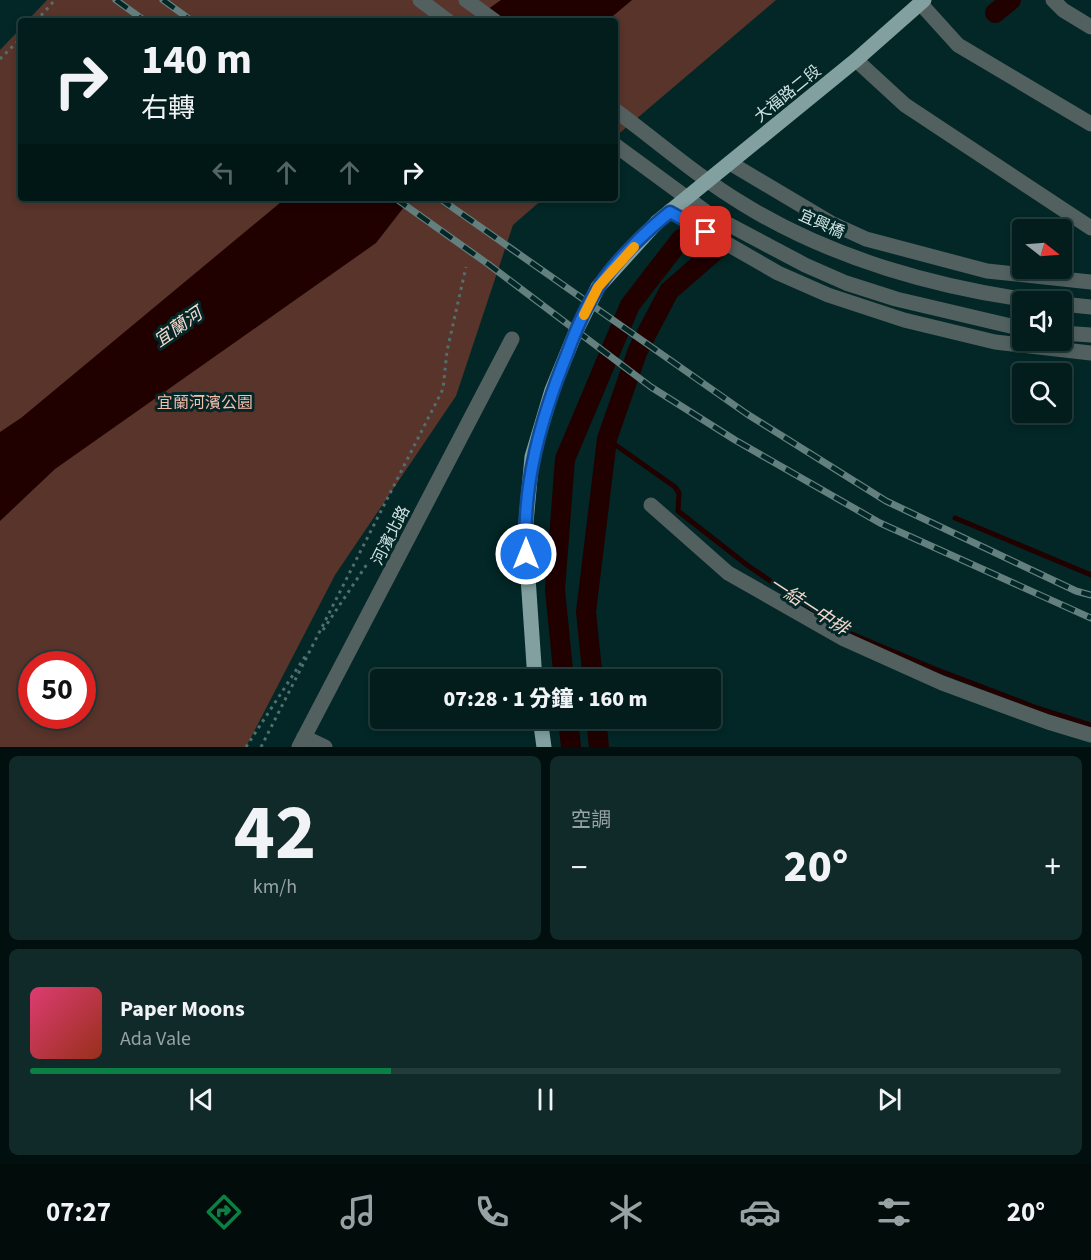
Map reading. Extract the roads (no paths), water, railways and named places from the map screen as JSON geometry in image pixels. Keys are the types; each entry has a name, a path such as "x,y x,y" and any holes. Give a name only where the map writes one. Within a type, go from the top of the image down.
{"main road":[{"name":"大福路二段","path":"534,669 525,533 532,457 556,380 598,287 670,212 856,60 922,1"},
{"path":"542,729 544,747"}],"street":[{"path":"420,0 444,18"},
{"path":"466,0 491,18"},
{"path":"1053,0 1063,10 1091,27"},
{"path":"922,1 958,45 1091,124"},
{"path":"856,60 905,105 1091,228"},
{"name":"宜興橋","path":"618,112 742,204 814,241 930,280 993,296 1012,298"},
{"path":"618,147 709,214 805,265 846,283 896,299 1012,325"},
{"path":"730,163 831,224 866,239 987,272 1091,282"},
{"path":"670,212 778,273 828,295 904,320 995,342 1091,353"},
{"path":"828,295 821,281 821,267 826,253 844,240 866,239"},
{"path":"1072,305 1091,307"},
{"path":"1072,334 1091,335"},
{"name":"河濱北路","path":"301,742 512,339"},
{"path":"651,506 728,573 844,639 942,683 1048,722 1091,735"},
{"path":"301,742 325,747"}],"water":[{"path":"501,0 632,0 611,18 475,18"},
{"name":"宜蘭河","path":"409,201 376,243 55,469 0,521 0,432 21,418 281,202"}],"waterway":[{"path":"995,13 1011,0"},
{"path":"563,669 555,590 565,459 630,305 681,239"},
{"path":"592,669 586,612 607,439 638,350 669,291 715,251"},
{"name":"一結一中排","path":"607,439 675,487 679,493 678,511 747,565 842,630 1037,708 1091,725"},
{"path":"955,518 1091,575"},
{"path":"569,729 571,747"},
{"path":"597,729 599,747"}],"railway":[{"path":"116,0 141,18"},
{"path":"163,0 188,18"},
{"path":"399,201 488,264 651,387 735,440 880,523 1091,618"},
{"path":"443,201 747,414 886,501 1076,591 1091,595"}],"park label":[{"name":"宜蘭河濱公園","path":"205,402"}]}
